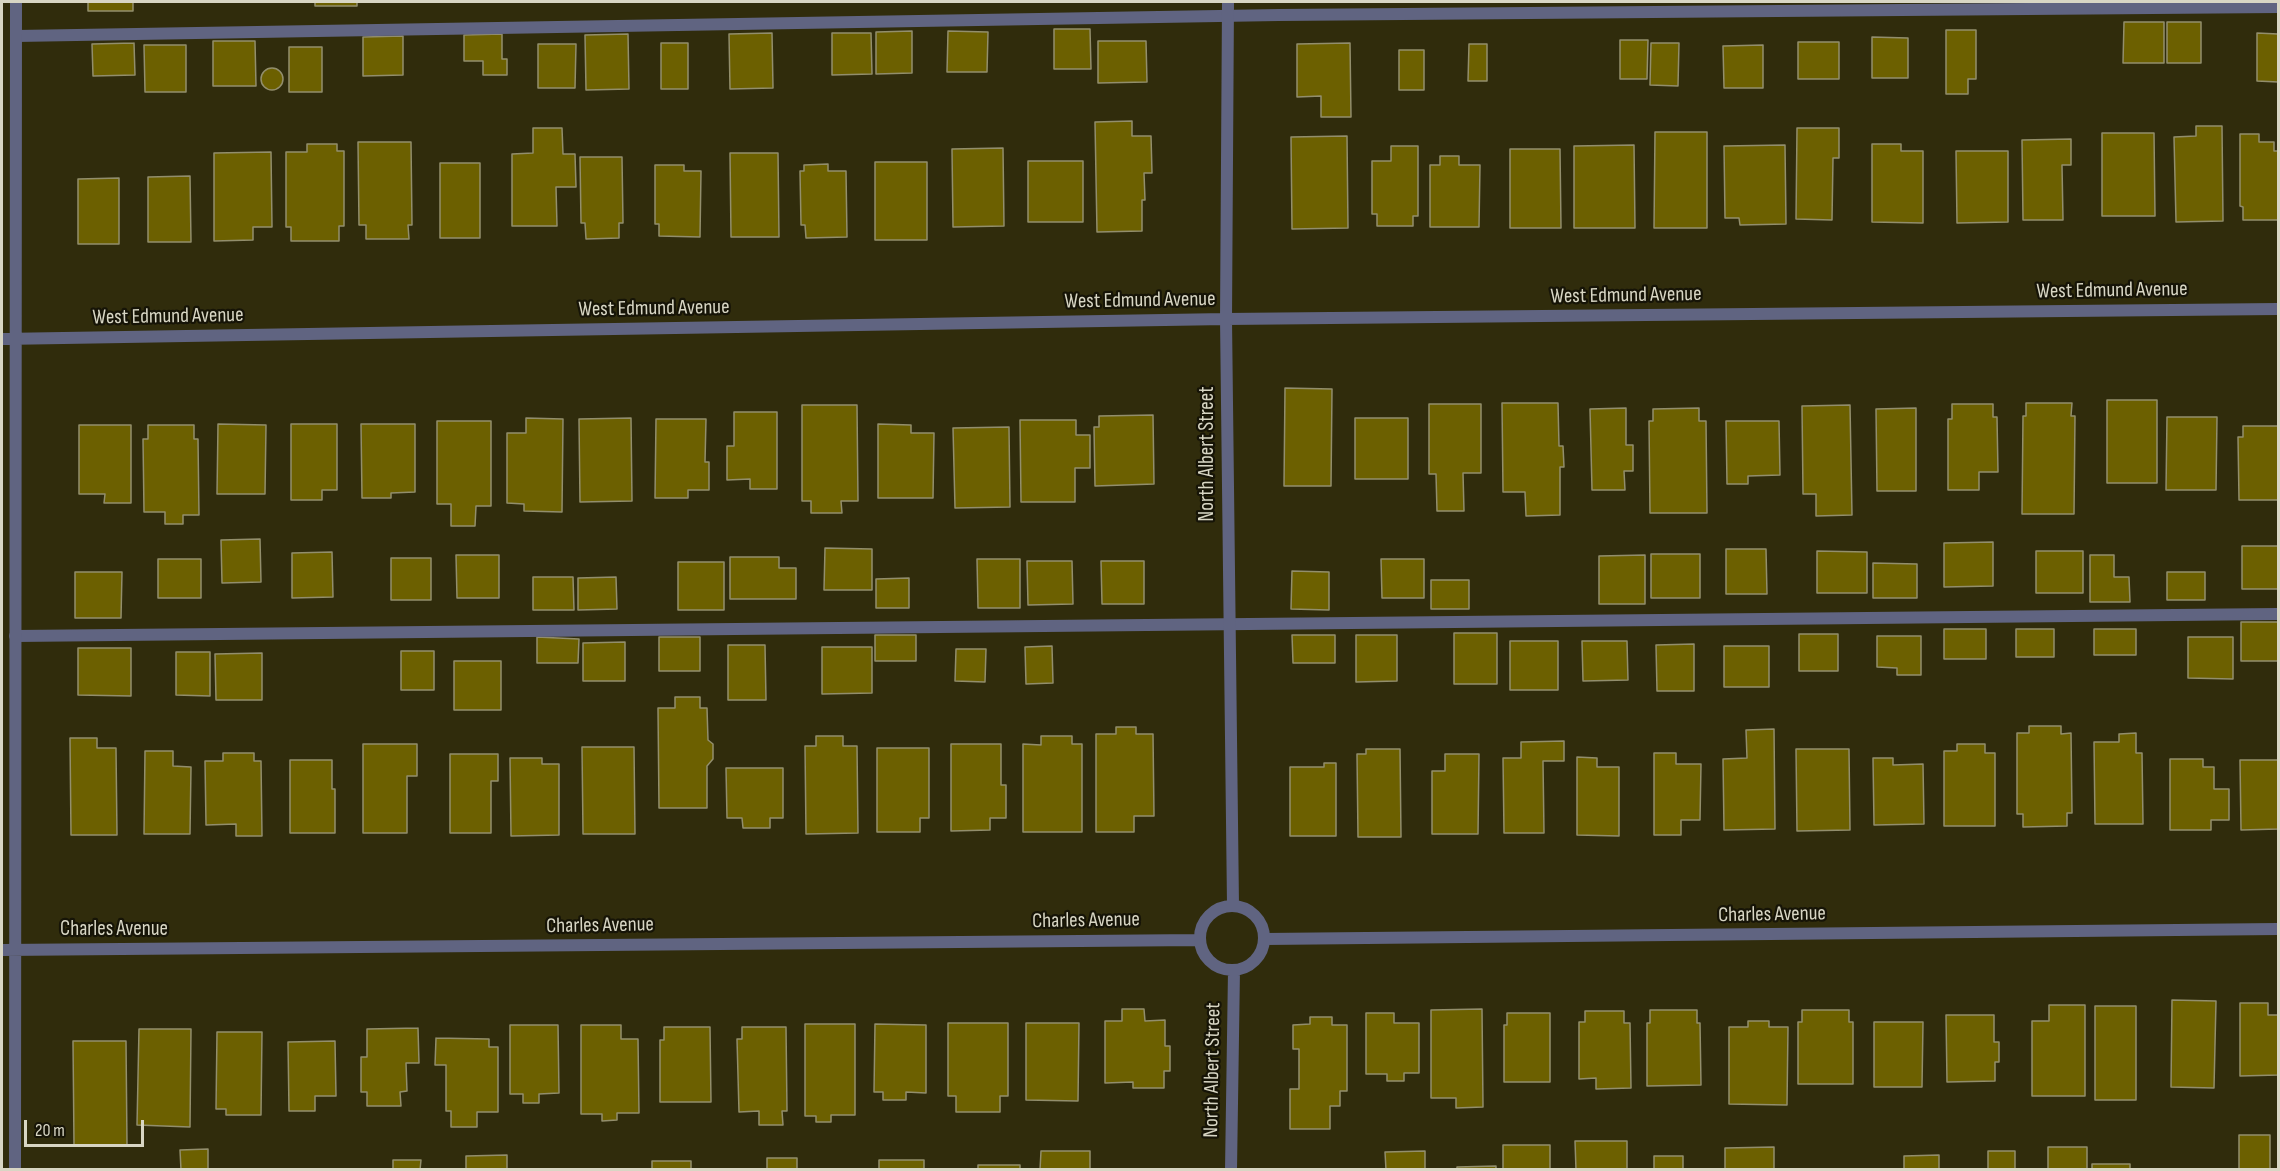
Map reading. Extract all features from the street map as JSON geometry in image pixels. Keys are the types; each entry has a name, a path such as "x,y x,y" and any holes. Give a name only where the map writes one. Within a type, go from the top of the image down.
{"street":[{"path":"15,1170 15,636 8,339 16,2"},
{"name":"North Albert Street","path":"1228,2 1226,320 1233,905"},
{"path":"16,36 1228,16 2278,7"},
{"name":"West Edmund Avenue","path":"8,339 1226,320 2278,309"},
{"path":"15,636 2278,614"},
{"path":"1233,905 1245,908 1260,920 1265,939 1264,946 1251,965 1234,970 1219,967 1211,962 1201,948 1200,940 1201,928 1206,918 1224,906 1233,905"},
{"name":"Charles Avenue","path":"1265,939 2278,929"},
{"name":"Charles Avenue","path":"2,951 1200,940"},
{"name":"North Albert Street","path":"1231,1170 1234,970"}],"building":[{"path":"88,2 133,2 133,11 88,11"},
{"path":"315,2 357,2 357,6 315,6"},
{"path":"2124,22 2164,22 2164,63 2123,63"},
{"path":"2167,22 2201,22 2201,63 2167,63"},
{"path":"1054,29 1090,29 1091,69 1054,69"},
{"path":"1946,30 1976,30 1976,79 1968,79 1968,94 1946,94"},
{"path":"912,31 912,73 876,74 876,32"},
{"path":"948,31 988,32 987,72 947,72"},
{"path":"772,33 773,88 730,89 729,34"},
{"path":"832,33 871,33 872,74 832,75"},
{"path":"2257,33 2278,34 2278,82 2257,81"},
{"path":"502,34 502,59 507,59 507,75 483,75 483,61 464,61 464,35"},
{"path":"628,34 629,89 586,90 585,35"},
{"path":"403,36 403,75 363,76 363,37"},
{"path":"1872,37 1908,38 1908,78 1872,78"},
{"path":"1620,40 1648,40 1647,79 1620,79"},
{"path":"213,41 255,41 256,86 213,86"},
{"path":"1098,41 1146,41 1147,82 1098,83"},
{"path":"1798,42 1839,42 1839,79 1798,79"},
{"path":"134,43 135,75 93,76 92,44"},
{"path":"661,43 688,43 688,89 661,89"},
{"path":"1350,43 1351,117 1321,117 1321,96 1297,97 1297,44"},
{"path":"1651,43 1679,43 1678,86 1650,85"},
{"path":"538,44 576,44 575,88 538,88"},
{"path":"1469,44 1487,44 1487,81 1468,81"},
{"path":"144,45 186,45 186,92 145,92"},
{"path":"1763,45 1763,88 1724,88 1723,46"},
{"path":"289,47 322,47 322,92 289,92"},
{"path":"1399,50 1424,50 1424,90 1399,90"},
{"path":"272,68 280,71 283,79 280,87 272,90 264,87 261,79 264,71"},
{"path":"1132,121 1132,136 1151,136 1152,173 1144,173 1145,200 1142,200 1142,231 1097,232 1095,122"},
{"path":"2196,126 2222,126 2223,221 2176,222 2174,137 2196,136"},
{"path":"533,128 562,128 563,154 575,154 576,187 556,187 557,226 512,226 512,154 533,153"},
{"path":"1797,128 1839,128 1839,158 1833,158 1832,220 1796,219"},
{"path":"1655,132 1707,132 1707,228 1654,228"},
{"path":"2102,133 2154,133 2155,216 2102,216"},
{"path":"2240,134 2259,134 2259,142 2274,142 2274,151 2278,151 2278,220 2243,220 2243,207 2240,206"},
{"path":"1347,136 1348,228 1292,229 1291,137"},
{"path":"2071,139 2071,165 2062,165 2063,220 2023,220 2022,140"},
{"path":"358,142 411,142 412,225 408,225 409,239 366,239 366,225 359,225"},
{"path":"307,144 337,144 337,151 344,151 344,226 339,226 339,241 291,241 291,227 286,227 286,152 307,152"},
{"path":"1872,144 1901,144 1901,151 1923,151 1923,223 1872,222"},
{"path":"1634,145 1635,228 1574,228 1574,146"},
{"path":"1785,145 1786,224 1740,225 1739,218 1725,218 1724,146"},
{"path":"1391,146 1418,146 1418,216 1413,216 1413,226 1377,226 1377,214 1372,214 1372,161 1391,161"},
{"path":"1003,148 1004,226 953,227 952,149"},
{"path":"1510,149 1560,149 1561,228 1510,228"},
{"path":"1956,151 2008,151 2008,222 1957,223"},
{"path":"271,152 272,227 253,227 253,240 214,241 214,153"},
{"path":"730,153 778,153 779,237 731,237"},
{"path":"1440,156 1459,156 1459,165 1480,165 1479,227 1430,227 1430,165 1440,165"},
{"path":"580,157 622,157 623,223 619,223 619,238 586,239 585,223 581,223"},
{"path":"1028,161 1083,161 1083,222 1028,222"},
{"path":"875,162 927,162 927,240 875,240"},
{"path":"440,163 480,163 480,238 440,238"},
{"path":"828,164 828,171 846,171 847,237 806,238 805,225 801,225 800,171 804,171 804,165"},
{"path":"655,165 684,165 684,171 701,171 700,237 659,236 659,224 655,224"},
{"path":"190,176 191,242 148,242 148,177"},
{"path":"119,178 119,244 78,244 78,179"},
{"path":"1285,388 1332,389 1331,486 1284,486"},
{"path":"2107,400 2157,400 2157,483 2107,483"},
{"path":"1502,403 1558,403 1559,446 1563,446 1564,467 1560,467 1560,515 1526,516 1525,492 1503,492"},
{"path":"2026,403 2072,403 2071,416 2075,416 2074,514 2022,514 2023,416 2026,416"},
{"path":"1429,404 1481,404 1481,473 1463,473 1464,511 1437,511 1436,474 1429,474"},
{"path":"1952,404 1993,404 1993,417 1997,417 1998,472 1979,472 1979,490 1948,490 1948,419 1952,419"},
{"path":"802,405 857,405 858,501 841,501 842,513 811,513 811,501 802,501"},
{"path":"1850,405 1852,515 1816,516 1816,494 1803,494 1802,406"},
{"path":"1626,408 1626,445 1633,445 1633,471 1624,471 1625,490 1592,490 1590,409"},
{"path":"1699,408 1699,421 1706,421 1707,513 1650,513 1649,421 1653,421 1653,409"},
{"path":"1916,408 1916,491 1877,491 1876,409"},
{"path":"734,412 777,412 777,489 750,489 750,479 727,480 727,446 734,446"},
{"path":"1153,415 1154,484 1095,486 1094,427 1099,427 1099,416"},
{"path":"2167,417 2217,417 2216,490 2166,490"},
{"path":"526,418 563,419 562,512 524,511 524,504 507,503 507,433 526,433"},
{"path":"631,418 632,501 580,502 579,419"},
{"path":"1355,418 1408,418 1408,479 1355,479"},
{"path":"656,419 706,419 705,462 709,462 709,490 688,490 688,498 655,498"},
{"path":"1020,420 1076,420 1076,435 1090,435 1090,468 1075,468 1075,502 1021,502"},
{"path":"437,421 491,421 491,506 476,506 475,526 451,526 451,504 437,504"},
{"path":"1726,421 1779,421 1780,475 1748,476 1748,484 1727,484"},
{"path":"218,424 266,425 265,494 217,494"},
{"path":"291,424 337,424 337,490 322,490 322,500 291,500"},
{"path":"361,424 415,424 415,492 391,493 391,498 362,498"},
{"path":"878,424 911,425 911,433 934,433 933,498 878,498"},
{"path":"79,425 131,425 131,503 104,503 105,494 79,494"},
{"path":"148,425 194,425 194,439 198,439 199,515 183,515 183,524 165,524 165,512 144,512 143,439 148,439"},
{"path":"2243,426 2278,426 2278,500 2239,500 2238,437 2243,437"},
{"path":"1009,427 1010,507 955,508 953,428"},
{"path":"260,539 261,582 222,583 221,540"},
{"path":"1993,542 1993,586 1944,587 1944,543"},
{"path":"2242,546 2278,546 2278,589 2242,589"},
{"path":"825,548 872,549 872,590 824,590"},
{"path":"1726,549 1766,549 1767,594 1726,594"},
{"path":"1817,551 1867,552 1867,593 1817,593"},
{"path":"2036,551 2083,551 2083,593 2036,593"},
{"path":"332,552 333,597 292,598 292,553"},
{"path":"1651,554 1700,554 1700,598 1651,598"},
{"path":"456,555 499,555 499,598 457,598"},
{"path":"1645,555 1645,604 1599,604 1599,556"},
{"path":"2090,555 2114,555 2114,577 2129,577 2130,602 2090,602"},
{"path":"730,557 779,557 779,568 796,568 796,599 730,599"},
{"path":"391,558 431,558 431,600 391,600"},
{"path":"158,559 201,559 201,598 158,598"},
{"path":"977,559 1020,559 1020,608 978,608"},
{"path":"1381,559 1424,559 1424,598 1382,598"},
{"path":"1027,561 1072,561 1073,604 1028,605"},
{"path":"1101,561 1144,561 1144,604 1102,604"},
{"path":"678,562 724,562 724,610 678,610"},
{"path":"1873,563 1917,564 1917,598 1873,598"},
{"path":"1292,571 1329,572 1329,610 1291,609"},
{"path":"75,572 122,572 121,618 75,618"},
{"path":"2167,572 2205,572 2205,600 2167,600"},
{"path":"533,577 573,577 574,610 533,610"},
{"path":"616,577 617,609 578,610 578,578"},
{"path":"909,578 909,608 876,608 876,579"},
{"path":"1431,580 1469,580 1469,609 1431,609"},
{"path":"2241,622 2278,622 2278,661 2241,661"},
{"path":"1944,629 1986,629 1986,659 1944,659"},
{"path":"2016,629 2054,629 2054,657 2016,657"},
{"path":"2094,629 2136,629 2136,655 2094,655"},
{"path":"1454,633 1497,633 1497,684 1454,684"},
{"path":"1799,634 1838,634 1838,671 1799,671"},
{"path":"875,635 916,635 916,661 875,661"},
{"path":"1292,635 1335,635 1335,663 1293,663"},
{"path":"1356,635 1397,635 1397,681 1356,682"},
{"path":"1877,636 1921,636 1921,675 1897,675 1897,668 1877,667"},
{"path":"537,637 579,639 578,663 537,663"},
{"path":"659,637 700,637 700,671 659,671"},
{"path":"2188,637 2233,637 2233,679 2188,678"},
{"path":"1510,641 1558,641 1558,690 1510,690"},
{"path":"1582,641 1627,641 1628,680 1583,681"},
{"path":"625,642 625,681 583,681 583,643"},
{"path":"1694,644 1694,691 1657,691 1656,645"},
{"path":"728,645 765,645 766,700 728,700"},
{"path":"1052,646 1053,683 1026,684 1025,647"},
{"path":"1724,646 1769,646 1769,687 1724,687"},
{"path":"822,647 872,647 872,693 822,694"},
{"path":"78,648 131,648 131,696 78,695"},
{"path":"956,649 986,649 985,682 955,681"},
{"path":"401,651 434,651 434,690 401,690"},
{"path":"176,652 210,652 210,696 176,695"},
{"path":"262,653 262,700 216,700 215,654"},
{"path":"454,661 501,661 501,710 454,710"},
{"path":"675,697 700,697 700,708 707,708 708,740 713,744 713,759 707,766 707,808 659,808 658,708 675,708"},
{"path":"2029,726 2061,726 2061,734 2071,733 2072,813 2067,813 2067,826 2023,827 2023,814 2017,814 2017,733 2029,733"},
{"path":"1116,727 1136,727 1136,734 1153,734 1154,816 1134,816 1134,832 1096,832 1096,734 1116,734"},
{"path":"1774,729 1775,829 1724,830 1723,759 1747,758 1746,730"},
{"path":"2136,733 2136,753 2142,753 2143,824 2095,824 2094,742 2119,742 2119,734"},
{"path":"816,736 843,736 843,746 857,746 858,833 806,834 805,746 816,746"},
{"path":"1041,736 1072,736 1072,744 1082,744 1082,832 1023,832 1023,744 1041,745"},
{"path":"70,738 97,738 97,748 116,748 117,835 71,835"},
{"path":"1564,741 1564,761 1543,761 1544,833 1504,833 1503,758 1521,758 1521,742"},
{"path":"363,744 417,744 417,776 407,776 407,833 363,833"},
{"path":"951,744 1001,744 1001,785 1006,785 1006,818 990,818 990,830 951,831"},
{"path":"1957,744 1985,744 1985,753 1995,753 1995,826 1944,826 1944,751 1957,751"},
{"path":"582,747 634,747 635,834 583,834"},
{"path":"877,748 929,748 929,818 920,818 920,832 877,832"},
{"path":"1366,749 1400,749 1401,837 1358,837 1357,754 1366,754"},
{"path":"1796,749 1849,749 1850,830 1797,831"},
{"path":"145,751 173,751 173,766 191,767 190,834 144,834"},
{"path":"223,753 254,753 254,761 261,761 262,836 236,836 236,824 206,825 205,761 223,761"},
{"path":"1654,753 1676,753 1676,764 1701,764 1700,820 1681,820 1681,835 1654,835"},
{"path":"450,754 498,754 498,781 491,781 491,833 450,833"},
{"path":"1445,754 1479,754 1478,834 1432,834 1432,771 1445,771"},
{"path":"1577,757 1597,758 1597,767 1619,767 1619,836 1577,835"},
{"path":"510,758 542,758 542,764 559,764 559,835 511,836"},
{"path":"1873,758 1893,758 1893,765 1923,764 1924,824 1874,825"},
{"path":"2170,759 2203,759 2203,767 2214,767 2214,789 2229,789 2229,820 2211,820 2211,830 2170,830"},
{"path":"290,760 332,760 332,789 335,789 335,833 290,833"},
{"path":"2240,760 2278,760 2278,829 2241,830"},
{"path":"1324,763 1336,763 1336,836 1290,836 1290,767 1324,767"},
{"path":"726,768 783,768 783,818 770,818 770,828 743,828 742,818 727,818"},
{"path":"2172,1000 2216,1001 2214,1088 2171,1087"},
{"path":"2240,1003 2268,1003 2268,1015 2278,1015 2278,1075 2240,1076"},
{"path":"2049,1005 2085,1005 2085,1096 2032,1096 2032,1021 2049,1021"},
{"path":"2095,1006 2136,1006 2136,1100 2095,1100"},
{"path":"1122,1009 1144,1009 1145,1021 1165,1020 1165,1046 1170,1046 1170,1071 1164,1071 1164,1088 1133,1088 1133,1082 1105,1083 1105,1021 1122,1021"},
{"path":"1482,1009 1483,1107 1456,1108 1456,1098 1431,1098 1431,1010"},
{"path":"1650,1010 1697,1010 1697,1023 1700,1023 1701,1085 1647,1086 1647,1023 1650,1023"},
{"path":"1802,1010 1849,1010 1849,1022 1853,1022 1853,1084 1798,1084 1798,1022 1802,1022"},
{"path":"1585,1011 1624,1011 1624,1023 1630,1023 1631,1088 1596,1089 1596,1078 1579,1079 1579,1022 1585,1022"},
{"path":"1366,1013 1394,1013 1394,1023 1419,1023 1419,1073 1404,1073 1404,1081 1387,1081 1387,1074 1366,1074"},
{"path":"1507,1013 1550,1013 1550,1082 1504,1082 1504,1025 1507,1025"},
{"path":"1946,1015 1994,1015 1994,1042 1999,1042 1999,1062 1995,1062 1995,1081 1947,1082"},
{"path":"1310,1017 1332,1017 1332,1025 1347,1025 1347,1091 1340,1091 1340,1106 1330,1106 1330,1129 1290,1129 1290,1089 1299,1089 1299,1049 1293,1049 1293,1025 1310,1024"},
{"path":"1748,1021 1769,1021 1769,1027 1788,1027 1787,1105 1729,1104 1729,1027 1748,1027"},
{"path":"1874,1022 1923,1022 1922,1087 1874,1087"},
{"path":"948,1023 1008,1023 1008,1096 1000,1096 1000,1112 956,1112 956,1096 948,1096"},
{"path":"1026,1023 1079,1023 1078,1101 1026,1100"},
{"path":"805,1024 855,1024 855,1115 831,1115 831,1122 816,1122 816,1116 805,1116"},
{"path":"875,1024 926,1025 926,1093 906,1092 906,1100 883,1100 883,1092 874,1092"},
{"path":"510,1025 558,1025 559,1093 539,1094 539,1103 523,1103 523,1094 510,1094"},
{"path":"581,1025 621,1025 621,1039 638,1039 639,1113 617,1113 617,1120 602,1121 602,1114 581,1114"},
{"path":"664,1027 710,1027 711,1102 660,1102 660,1040 664,1040"},
{"path":"742,1027 786,1027 787,1111 782,1111 783,1125 759,1125 759,1111 739,1112 737,1039 742,1039"},
{"path":"418,1028 419,1063 406,1063 407,1091 400,1092 401,1106 367,1106 367,1092 361,1092 361,1057 367,1057 367,1029"},
{"path":"139,1029 191,1029 190,1127 137,1125"},
{"path":"217,1032 262,1032 261,1115 226,1115 226,1109 216,1109"},
{"path":"436,1038 489,1039 489,1047 498,1047 498,1112 477,1112 477,1127 451,1127 451,1111 446,1111 446,1065 435,1065"},
{"path":"73,1041 126,1041 127,1145 74,1145"},
{"path":"335,1041 336,1096 315,1096 315,1111 289,1111 288,1042"},
{"path":"2239,1135 2270,1135 2270,1170 2239,1170"},
{"path":"1575,1141 1627,1141 1627,1170 1576,1170"},
{"path":"1503,1145 1550,1145 1550,1170 1503,1170"},
{"path":"1774,1147 1774,1170 1725,1170 1725,1148"},
{"path":"2048,1147 2087,1147 2087,1170 2048,1170"},
{"path":"208,1149 208,1170 181,1170 180,1150"},
{"path":"1041,1151 1090,1151 1090,1170 1040,1170"},
{"path":"1425,1151 1425,1170 1386,1170 1385,1152"},
{"path":"1988,1151 2015,1151 2015,1170 1988,1170"},
{"path":"507,1155 507,1170 466,1170 466,1156"},
{"path":"1939,1155 1939,1170 1904,1170 1904,1156"},
{"path":"1654,1156 1683,1156 1683,1170 1654,1170"},
{"path":"767,1158 797,1158 797,1170 767,1170"},
{"path":"393,1160 421,1160 420,1170 393,1170"},
{"path":"879,1160 924,1160 924,1170 879,1170"},
{"path":"652,1161 691,1161 691,1170 652,1170"},
{"path":"2092,1164 2130,1164 2130,1170 2092,1170"},
{"path":"978,1165 1020,1165 1020,1170 978,1170"},
{"path":"1496,1166 1496,1170 1457,1170 1457,1167"}]}
